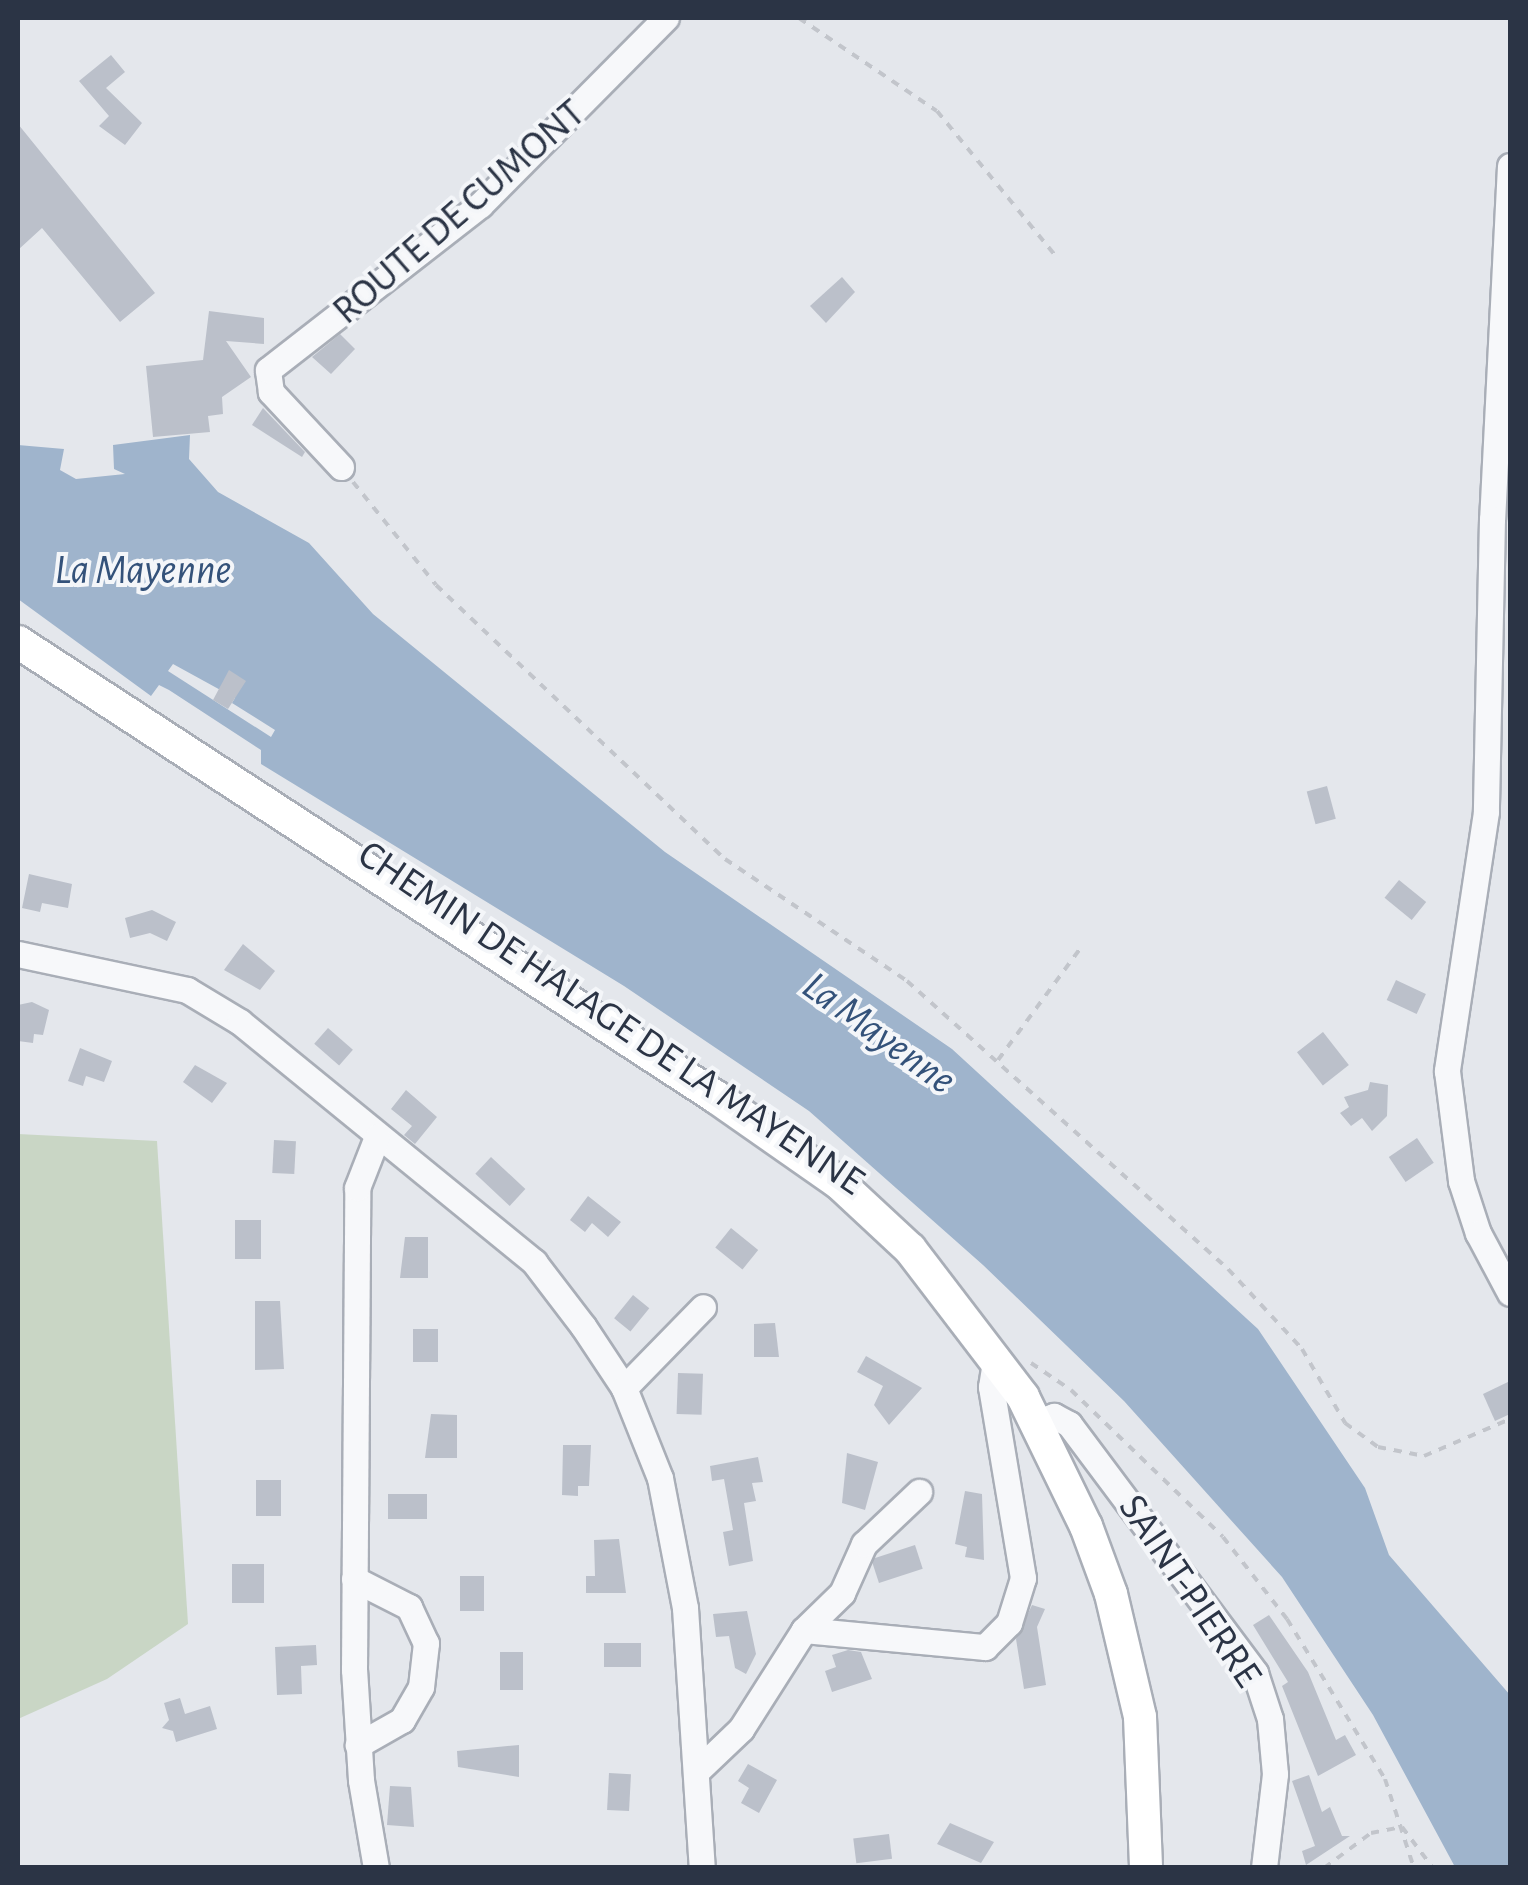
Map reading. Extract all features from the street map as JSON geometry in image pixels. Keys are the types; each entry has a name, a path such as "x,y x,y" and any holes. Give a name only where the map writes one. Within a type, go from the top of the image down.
{"main road":[{"path":"18,642 796,1152 910,1249 1009,1354 1092,1543 1131,1665 1145,1775 1146,1868"}],"street":[{"name":"ROUTE DE CUMONT","path":"341,467 271,392 268,370 480,205 666,18"},
{"path":"1510,166 1494,464 1499,792 1447,1070 1449,1116 1478,1233 1510,1293"},
{"path":"18,954 187,990 240,1022 376,1137 534,1262 624,1388 660,1478 685,1608 702,1868"},
{"path":"376,1137 358,1188 354,1579 358,1744 376,1868"},
{"path":"624,1388 704,1307"},
{"path":"804,1630 985,1647 1008,1623 1023,1578 991,1387 1009,1354"},
{"name":"SAINT-PIERRE","path":"1038,1422 1054,1416 1070,1424 1255,1674 1270,1719 1275,1774 1264,1868"},
{"path":"697,1771 740,1728 804,1630 842,1593 881,1522 919,1492"},
{"path":"354,1579 408,1607 426,1643 421,1687 402,1720 358,1744"}],"path":[{"path":"799,18 938,111 1058,260"},
{"path":"341,467 436,584 724,859 834,927 998,1060 1228,1269 1302,1349 1345,1424 1378,1447 1424,1456 1510,1419"},
{"path":"998,1060 1079,950"},
{"path":"1009,1354 1071,1390 1223,1538 1344,1707 1386,1778 1414,1868"},
{"path":"1324,1868 1372,1833 1402,1827"},
{"path":"1402,1827 1433,1868"}],"green space":[{"path":"18,1134 157,1141 188,1624 107,1679 18,1719"}],"water":[{"name":"La Mayenne","path":"190,435 189,459 218,492 309,543 373,614 665,852 952,1049 1258,1329 1365,1488 1389,1555 1510,1695 1510,1867 1455,1867 1373,1715 1282,1577 1124,1401 983,1265 809,1111 624,986 261,764 261,750 169,690 159,685 151,696 18,599 18,445 64,449 60,470 76,479 125,474 114,469 113,445","holes":["173,664 235,698 232,703 275,730 271,737 168,671"]}],"building":[{"path":"111,55 125,72 106,88 142,123 125,145 99,126 109,116 79,81"},
{"path":"18,124 155,293 120,322 42,228 18,250"},
{"path":"842,277 855,292 826,323 810,306"},
{"path":"209,311 264,318 264,344 226,341 251,377 222,397 223,414 208,416 210,432 153,437 146,366 203,360"},
{"path":"340,334 355,349 331,374 312,357"},
{"path":"263,408 305,452 302,457 252,425"},
{"path":"229,670 246,681 228,709 213,700"},
{"path":"1327,786 1336,819 1316,824 1307,791"},
{"path":"29,874 72,884 68,908 42,903 40,912 22,908"},
{"path":"1399,880 1426,902 1412,920 1385,898"},
{"path":"152,910 176,922 167,941 150,933 130,938 125,918"},
{"path":"243,944 275,971 260,990 224,970"},
{"path":"1396,980 1426,994 1417,1014 1387,1000"},
{"path":"32,1002 49,1010 43,1035 34,1034 33,1043 18,1041 18,1005"},
{"path":"328,1028 353,1050 339,1065 314,1044"},
{"path":"1323,1032 1349,1065 1323,1085 1297,1052"},
{"path":"80,1048 112,1061 104,1082 86,1076 83,1086 68,1081"},
{"path":"195,1065 227,1083 212,1103 183,1082"},
{"path":"1370,1082 1388,1085 1387,1116 1372,1131 1362,1118 1351,1126 1340,1113 1349,1107 1344,1097 1368,1090"},
{"path":"406,1090 437,1117 415,1144 404,1135 412,1126 391,1109"},
{"path":"1417,1138 1434,1163 1406,1182 1389,1157"},
{"path":"274,1140 296,1141 294,1174 272,1173"},
{"path":"491,1157 525,1189 510,1206 475,1174"},
{"path":"588,1196 621,1222 608,1237 592,1223 585,1232 570,1220"},
{"path":"235,1220 261,1220 261,1259 235,1259"},
{"path":"731,1228 758,1250 742,1269 715,1247"},
{"path":"405,1237 428,1237 428,1278 400,1278"},
{"path":"633,1295 649,1308 630,1332 614,1318"},
{"path":"255,1301 280,1301 284,1369 255,1370"},
{"path":"775,1323 779,1357 754,1357 754,1324"},
{"path":"413,1329 438,1329 438,1362 413,1362"},
{"path":"866,1356 922,1388 889,1425 874,1405 883,1386 857,1372"},
{"path":"678,1373 703,1374 702,1415 677,1414"},
{"path":"1510,1381 1510,1414 1495,1421 1483,1394"},
{"path":"431,1414 457,1415 457,1458 425,1458"},
{"path":"563,1445 591,1445 589,1486 578,1486 578,1496 562,1495"},
{"path":"847,1453 878,1462 865,1510 842,1503"},
{"path":"758,1457 763,1482 752,1483 756,1501 744,1503 753,1561 729,1566 723,1532 733,1530 724,1479 712,1481 710,1466"},
{"path":"256,1480 281,1480 281,1516 256,1516"},
{"path":"965,1491 982,1494 984,1560 965,1557 967,1547 955,1544"},
{"path":"388,1494 427,1494 427,1519 388,1519"},
{"path":"619,1539 626,1593 586,1593 586,1576 595,1576 594,1540"},
{"path":"915,1545 923,1569 879,1583 871,1559"},
{"path":"232,1564 264,1564 264,1603 232,1603"},
{"path":"460,1576 484,1576 484,1611 460,1611"},
{"path":"1032,1605 1045,1609 1037,1627 1046,1685 1024,1689 1016,1639"},
{"path":"747,1611 756,1654 746,1674 735,1668 729,1636 716,1637 713,1614"},
{"path":"1269,1615 1308,1672 1336,1740 1345,1735 1356,1755 1318,1776 1282,1686 1288,1682 1253,1625"},
{"path":"604,1643 641,1643 641,1667 604,1667"},
{"path":"316,1645 317,1665 301,1666 302,1694 277,1695 275,1647"},
{"path":"848,1650 861,1652 872,1679 832,1692 825,1671 836,1667 832,1655"},
{"path":"500,1652 523,1652 523,1690 500,1690"},
{"path":"180,1698 185,1714 210,1706 217,1729 176,1742 173,1731 162,1728 169,1720 164,1703"},
{"path":"519,1745 519,1777 458,1767 457,1751"},
{"path":"748,1764 777,1780 759,1813 741,1803 749,1788 738,1781"},
{"path":"609,1773 631,1774 629,1811 607,1810"},
{"path":"1309,1775 1322,1812 1330,1807 1342,1836 1350,1836 1306,1865 1302,1851 1315,1846 1292,1781"},
{"path":"390,1786 411,1787 414,1827 387,1825"},
{"path":"950,1823 994,1842 981,1863 937,1844"},
{"path":"889,1834 892,1859 856,1863 853,1838"}]}
